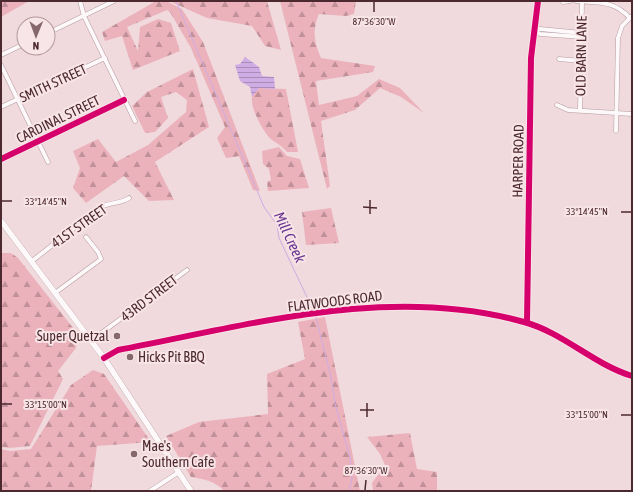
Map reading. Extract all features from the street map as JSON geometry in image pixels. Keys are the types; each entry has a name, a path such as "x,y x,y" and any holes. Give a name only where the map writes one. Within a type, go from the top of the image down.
{"highway":[{"path":"2,223 104,358 191,491"}],"street":[{"path":"80,1 84,16 135,122"},
{"path":"56,29 114,1"},
{"name":"HARPER ROAD","path":"527,322 531,58 533,31 538,1"},
{"path":"563,2 570,1"},
{"path":"576,1 612,4 619,7 631,17 622,26 618,38 616,131"},
{"name":"OLD BARN LANE","path":"580,110 582,2"},
{"path":"533,31 540,29 557,33 582,35"},
{"path":"1,56 16,48"},
{"name":"SMITH STREET","path":"1,107 105,58"},
{"path":"559,60 581,61"},
{"path":"1,65 48,162"},
{"name":"CARDINAL STREET","path":"1,159 124,100"},
{"path":"557,105 562,108 632,114"},
{"name":"41ST STREET","path":"32,261 101,207 108,204 120,204 129,198"},
{"path":"55,293 100,259 98,252 86,237"},
{"name":"43RD STREET","path":"90,340 188,270"},
{"name":"FLATWOODS ROAD","path":"104,358 118,350 306,314 368,307 417,307 492,314 527,322 566,341 612,369 632,376"},
{"path":"150,491 179,472"}],"green space":[{"path":"1,1 29,1 1,17"},
{"path":"156,1 166,1 182,9 203,42 260,191 253,190 239,156 226,158 217,138 225,127 191,48 170,12 167,10 127,27 138,51 140,27 158,19 171,23 180,51 133,70 122,36 105,41 102,32"},
{"path":"169,1 267,1 281,50 265,46 252,26 207,18"},
{"path":"280,1 356,1 354,14 346,16 319,14 315,25 315,41 321,58 375,66 373,72 316,81 319,105 357,96 379,79 400,88 424,113 401,97 380,88 355,110 321,121 330,186 327,189"},
{"path":"193,69 209,127 155,162 174,200 149,201 124,176 86,203 73,188 80,168 73,151 98,139 116,162 148,145 186,112 187,100 176,92 161,97 168,118 155,132 145,133 132,106 147,92"},
{"path":"259,88 286,89 298,152 287,152 269,137 262,127 255,114 252,102 254,93"},
{"path":"279,147 287,156 300,159 309,188 268,191 267,182 271,180 269,169 263,164 262,151"},
{"path":"331,208 339,243 306,245 302,212"},
{"path":"1,253 11,253 18,258 77,333 76,348 58,371 63,379 30,446 10,448 1,447"},
{"path":"325,317 360,491 224,491 213,483 191,477 166,436 199,422 268,414 267,374 305,359 298,322"},
{"path":"93,370 104,374 151,442 97,446 91,491 1,491 1,449 10,451 31,449 71,385"},
{"path":"410,433 417,469 437,472 437,491 373,491 372,483 385,465 380,454 367,437"}],"shaded area":[{"path":"245,57 259,67 262,76 274,77 275,89 259,88 252,97 250,87 240,81 235,65 240,64"}],"waterway":[{"name":"Mill Creek","path":"176,1 264,207 277,225 279,238 314,312"},
{"name":"Mill Creek","path":"315,314 331,377 335,404 350,457 352,479 349,491"}],"cycle path":[{"path":"527,322 531,58 538,1"},
{"path":"1,159 124,100"},
{"path":"104,358 118,350 269,320 321,312 372,308 423,307 474,311 524,322 552,333 604,364 632,376"}],"place":[{"name":"Super Quetzal","path":"117,336"},
{"name":"Hicks Pit BBQ","path":"130,357"},
{"name":"Mae's Southern Cafe","path":"134,454"}]}
